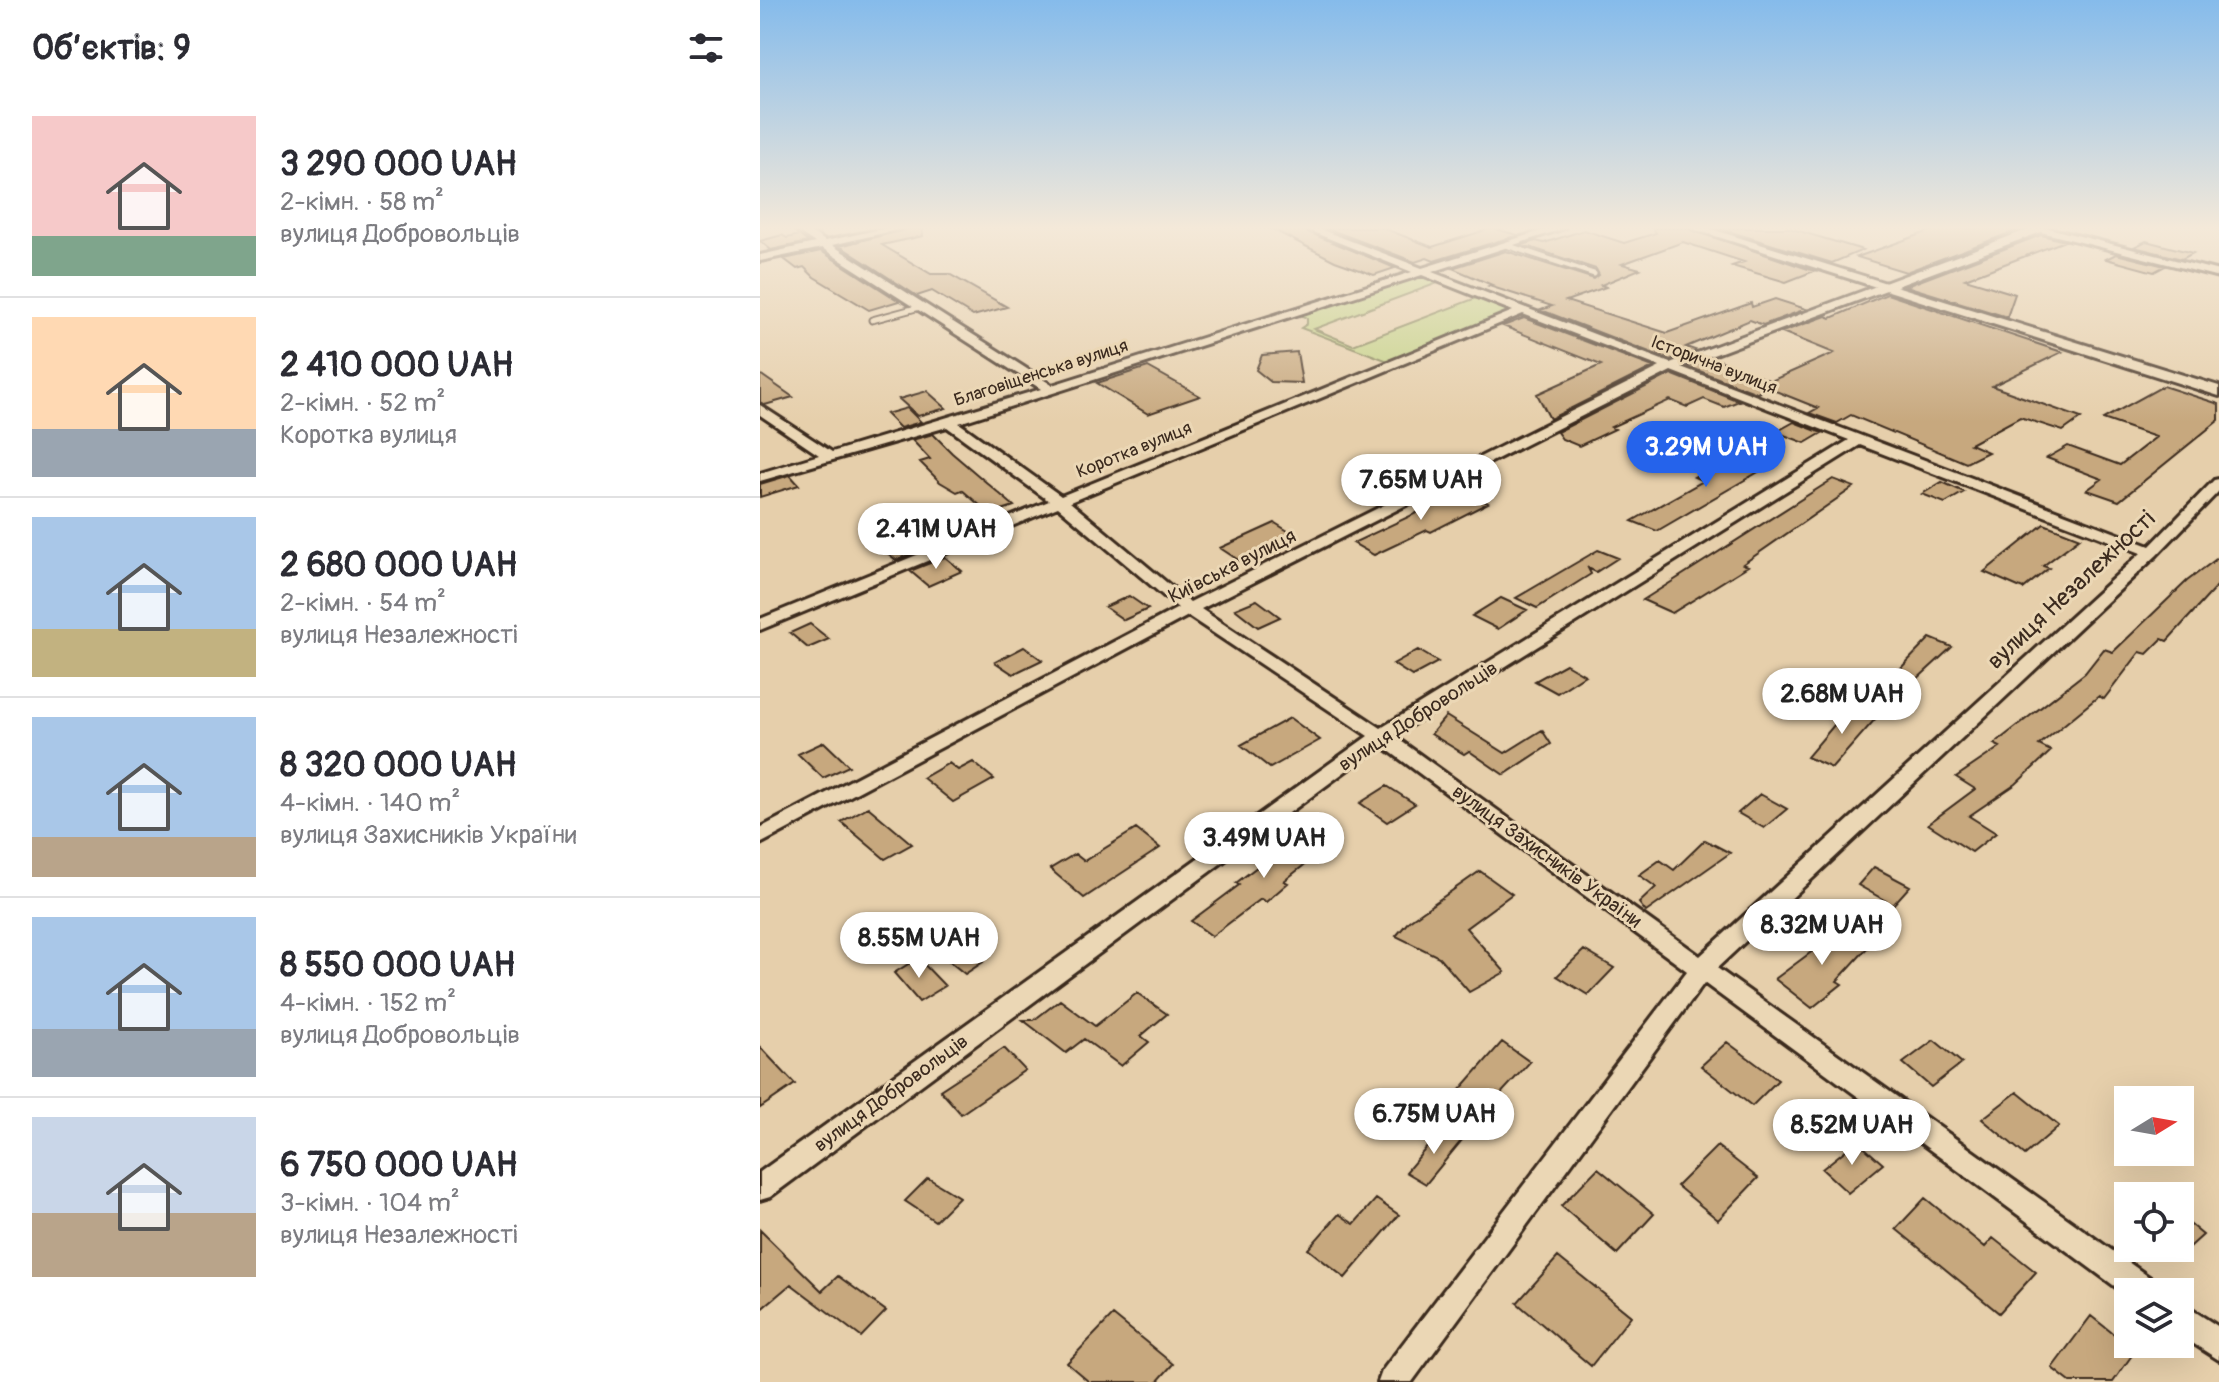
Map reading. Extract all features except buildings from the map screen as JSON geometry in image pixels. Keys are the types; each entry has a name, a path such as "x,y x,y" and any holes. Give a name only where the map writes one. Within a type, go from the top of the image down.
{"street":[{"path":"897,292 1050,389"},
{"name":"Благовіщенська вулиця","path":"760,477 949,422 1351,292"},
{"name":"Історична вулиця","path":"1474,292 2152,552"},
{"name":"Київська вулиця","path":"760,837 1189,609 1670,367 1865,292"},
{"path":"1903,292 2219,391"},
{"path":"1944,292 2219,377"},
{"name":"Коротка вулиця","path":"760,625 1522,311"},
{"path":"760,409 829,456"},
{"name":"вулиця Захисників України","path":"949,422 1058,500 1189,609 1381,736 2127,1278"},
{"name":"вулиця Добровольців","path":"760,1188 1381,736 1860,439"},
{"name":"вулиця Незалежності","path":"1393,1382 1702,968 2152,552 2219,483"},
{"path":"2194,1327 2219,1345"}],"lane":[{"path":"872,320 920,307"}],"green space":[{"path":"1361,292 1412,292 1314,329 1353,345 1476,298 1511,311 1388,361 1301,328 1307,324 1307,318 1295,313"}]}
